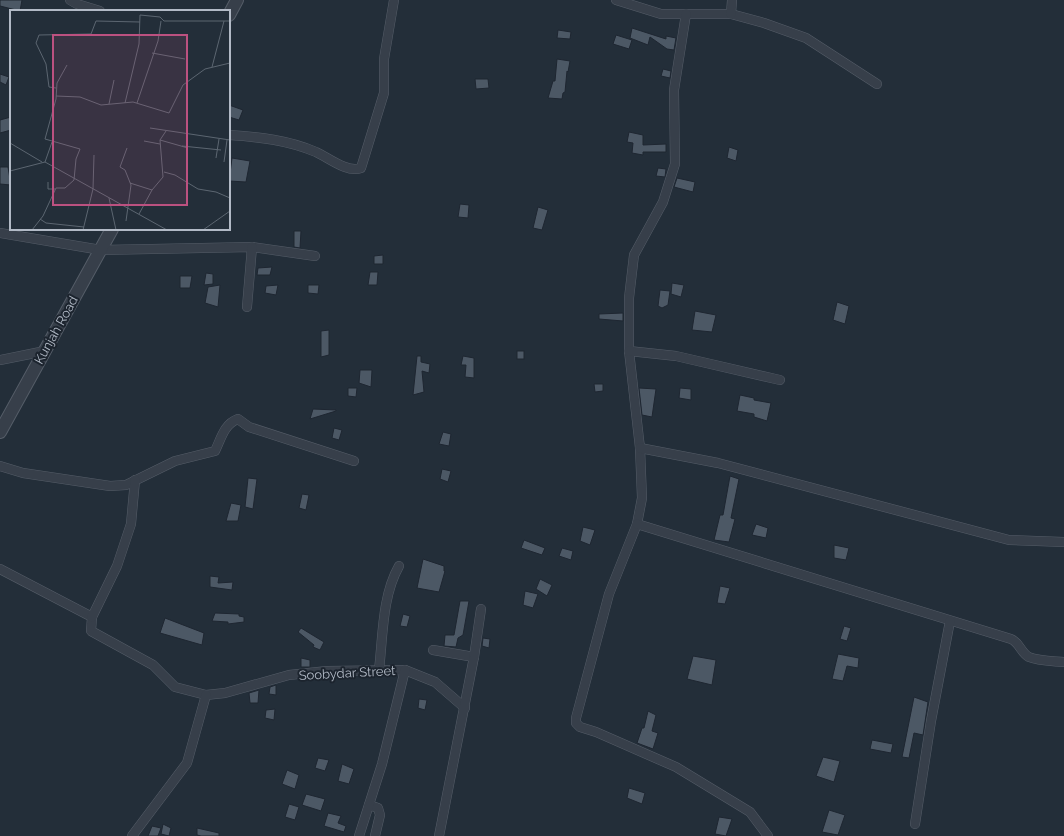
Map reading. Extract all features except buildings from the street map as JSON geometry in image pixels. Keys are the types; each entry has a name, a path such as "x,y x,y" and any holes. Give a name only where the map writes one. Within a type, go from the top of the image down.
{"street":[{"path":"70,0 77,4 100,10 99,0"},
{"path":"230,13 237,0"},
{"path":"230,135 252,136 287,142 316,152 352,170 361,168 384,93 384,59 394,0"},
{"path":"616,0 661,14 731,14 764,22 806,38 877,84"},
{"path":"731,14 732,0"},
{"path":"686,14 674,90 675,164 663,202 634,255 629,298 629,351 640,448 642,498 637,524 609,594 576,718 576,723 580,727 596,732 676,767 750,812 768,836"},
{"name":"Kunjah Road","path":"0,432 111,230"},
{"path":"0,233 101,250 252,248 315,256"},
{"path":"247,307 252,248"},
{"path":"0,360 45,351"},
{"path":"629,351 676,356 780,380"},
{"path":"0,466 23,473 110,486 126,485 175,461 215,451 231,422 238,419 250,427 354,461"},
{"path":"640,448 718,464 1009,540 1064,542"},
{"path":"0,569 92,617 117,566 131,524 135,480"},
{"path":"637,524 1016,642 1023,653 1029,657 1064,662"},
{"path":"379,670 387,601 395,573 399,566"},
{"path":"439,836 465,708 481,609"},
{"name":"Soobydar Street","path":"92,617 91,632 153,665 175,686 206,695 225,693 289,675 327,671 405,670 435,682 465,708"},
{"path":"915,824 931,721 950,621"},
{"path":"433,650 474,657"},
{"path":"359,836 382,764 405,670"},
{"path":"132,836 188,763 206,695"},
{"path":"369,805 378,808 380,815 375,836"}]}
